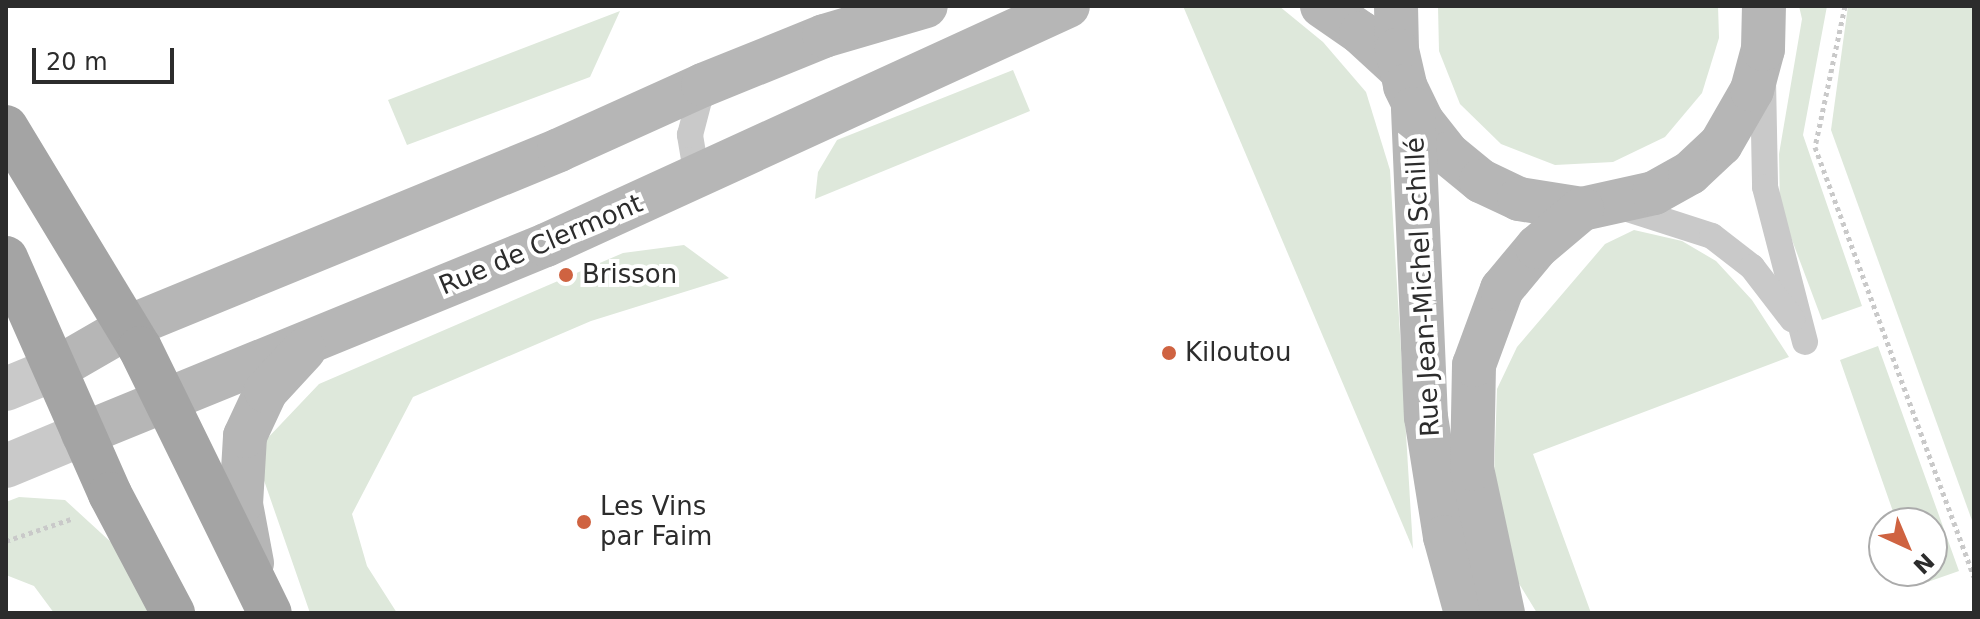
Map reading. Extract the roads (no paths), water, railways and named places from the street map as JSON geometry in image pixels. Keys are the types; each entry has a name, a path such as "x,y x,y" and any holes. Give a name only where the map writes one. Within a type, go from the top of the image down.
{"main road":[{"name":"Rue de Clermont","path":"83,434 546,245 1068,6"},
{"path":"1322,6 1406,86 1434,138 1481,181 1519,199 1597,208 1663,189 1706,159 1744,109 1763,49 1764,6"},
{"name":"Rue Jean-Michel Schillé","path":"1396,6 1406,86 1426,417 1445,537 1466,613"},
{"path":"57,368 128,327 559,150 703,85 824,36 912,8"},
{"path":"6,127 128,327 263,597"},
{"name":"Rue Jean-Michel Schillé","path":"1503,613 1472,469 1474,365 1502,289 1537,247 1597,208"},
{"path":"6,258 57,368 83,434 173,613"},
{"path":"263,597 241,504 245,436 275,379 324,335"}],"street":[{"path":"6,389 57,368"},
{"name":"Rue de Clermont","path":"6,466 83,434"}],"lane":[{"path":"1597,208 1669,218 1730,249 1772,290 1805,342 1765,187 1763,49"},
{"path":"697,177 690,135 703,85"}],"place":[{"name":"Brisson","path":"566,275"},
{"name":"Kiloutou","path":"1169,353"},
{"name":"Les Vins par Faim","path":"584,522"}]}
